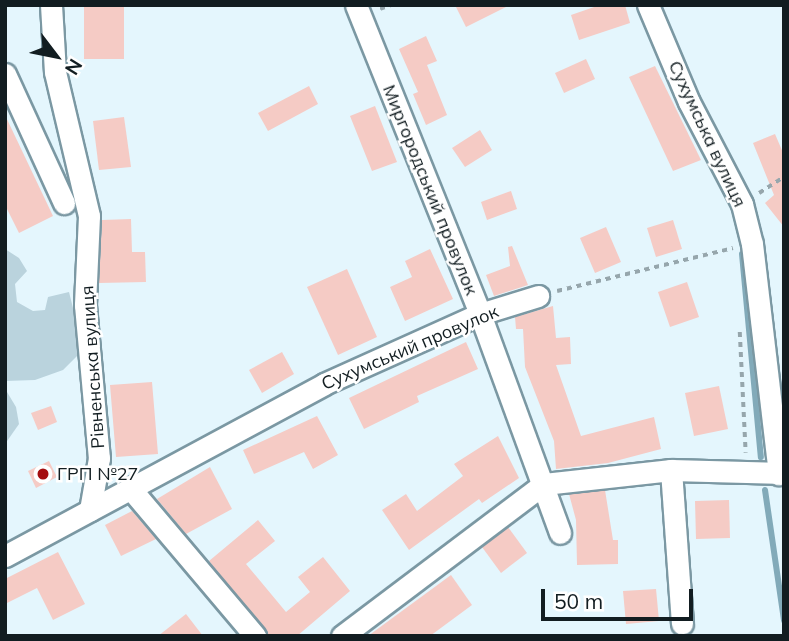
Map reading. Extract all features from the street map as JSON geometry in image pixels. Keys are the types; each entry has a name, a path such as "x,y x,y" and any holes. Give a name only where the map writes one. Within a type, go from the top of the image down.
{"street":[{"name":"Рівненська вулиця","path":"51,5 55,72 89,216 85,305 99,458 90,510"},
{"name":"Миргородський провулок","path":"356,5 480,314 544,484 559,533"},
{"name":"Сухумська вулиця","path":"648,5 689,102 742,204 743,246 781,474"},
{"path":"5,74 64,203"},
{"name":"Сухумський провулок","path":"90,510 324,384 480,314 538,296"},
{"path":"342,636 544,484 671,470 781,474"},
{"path":"671,470 682,624"},
{"path":"130,488 255,636"},
{"path":"5,555 90,510"}],"path":[{"path":"742,204 784,177"},
{"path":"735,261 743,246"},
{"path":"538,296 743,246"},
{"path":"740,330 747,473"}],"shaded area":[{"path":"5,249 19,258 27,271 15,284 17,302 33,311 45,310 48,297 69,292 77,324 77,356 63,370 35,380 5,381"},
{"path":"7,392 16,407 19,424 5,444"}],"building":[{"path":"84,5 124,5 124,59 84,59"},
{"path":"455,5 510,5 466,27"},
{"path":"600,5 625,5 630,23 579,40 571,15"},
{"path":"426,36 437,61 427,65 447,115 426,125 413,94 418,92 399,49"},
{"path":"586,59 595,79 564,93 555,73"},
{"path":"655,66 701,160 673,171 629,77"},
{"path":"309,86 318,104 268,131 258,113"},
{"path":"375,106 397,162 372,171 350,116"},
{"path":"5,115 53,216 19,233 5,205"},
{"path":"124,117 131,167 99,170 93,121"},
{"path":"480,130 492,150 465,167 452,148"},
{"path":"775,134 784,155 784,227 765,203 774,195 753,143"},
{"path":"511,191 517,209 487,220 481,202"},
{"path":"131,219 132,252 145,252 146,282 99,283 102,220"},
{"path":"673,220 682,249 656,257 647,228"},
{"path":"606,227 621,262 595,273 580,238"},
{"path":"512,246 528,285 494,296 486,275 510,266 508,247"},
{"path":"430,249 453,299 405,321 390,287 412,277 405,261"},
{"path":"347,269 377,337 338,355 307,287"},
{"path":"687,282 699,317 670,327 658,292"},
{"path":"553,306 556,338 570,337 571,364 556,365 581,436 654,417 661,449 608,463 556,469 554,441 525,367 523,329 516,329 515,317"},
{"path":"466,342 478,369 417,396 419,402 364,429 349,398"},
{"path":"282,352 294,374 262,393 249,370"},
{"path":"152,382 158,454 116,457 110,385"},
{"path":"719,386 728,429 694,436 685,393"},
{"path":"51,406 57,422 38,430 31,413"},
{"path":"317,416 338,455 313,469 304,452 254,474 243,450"},
{"path":"498,436 519,478 482,503 479,499 409,550 382,510 406,494 417,511 463,476 454,464"},
{"name":"ГРП №27","path":"49,461 57,477 36,488 28,471"},
{"path":"210,467 232,509 186,534 157,499"},
{"path":"605,490 613,540 618,540 618,564 577,565 576,520 569,494"},
{"path":"729,500 730,538 696,539 695,501"},
{"path":"132,511 156,539 121,556 105,525"},
{"path":"258,520 275,541 246,564 286,612 310,592 298,577 323,557 350,591 297,636 268,636 209,561"},
{"path":"508,527 527,553 501,573 482,547"},
{"path":"58,552 85,604 53,620 37,588 5,604 5,579"},
{"path":"451,575 472,605 430,636 368,636"},
{"path":"656,589 659,621 626,624 623,591"},
{"path":"186,614 203,636 158,636"}],"waterway":[{"path":"742,254 761,457"},
{"path":"765,490 784,621"}],"place":[{"name":"ГРП №27","path":"43,474"}]}
